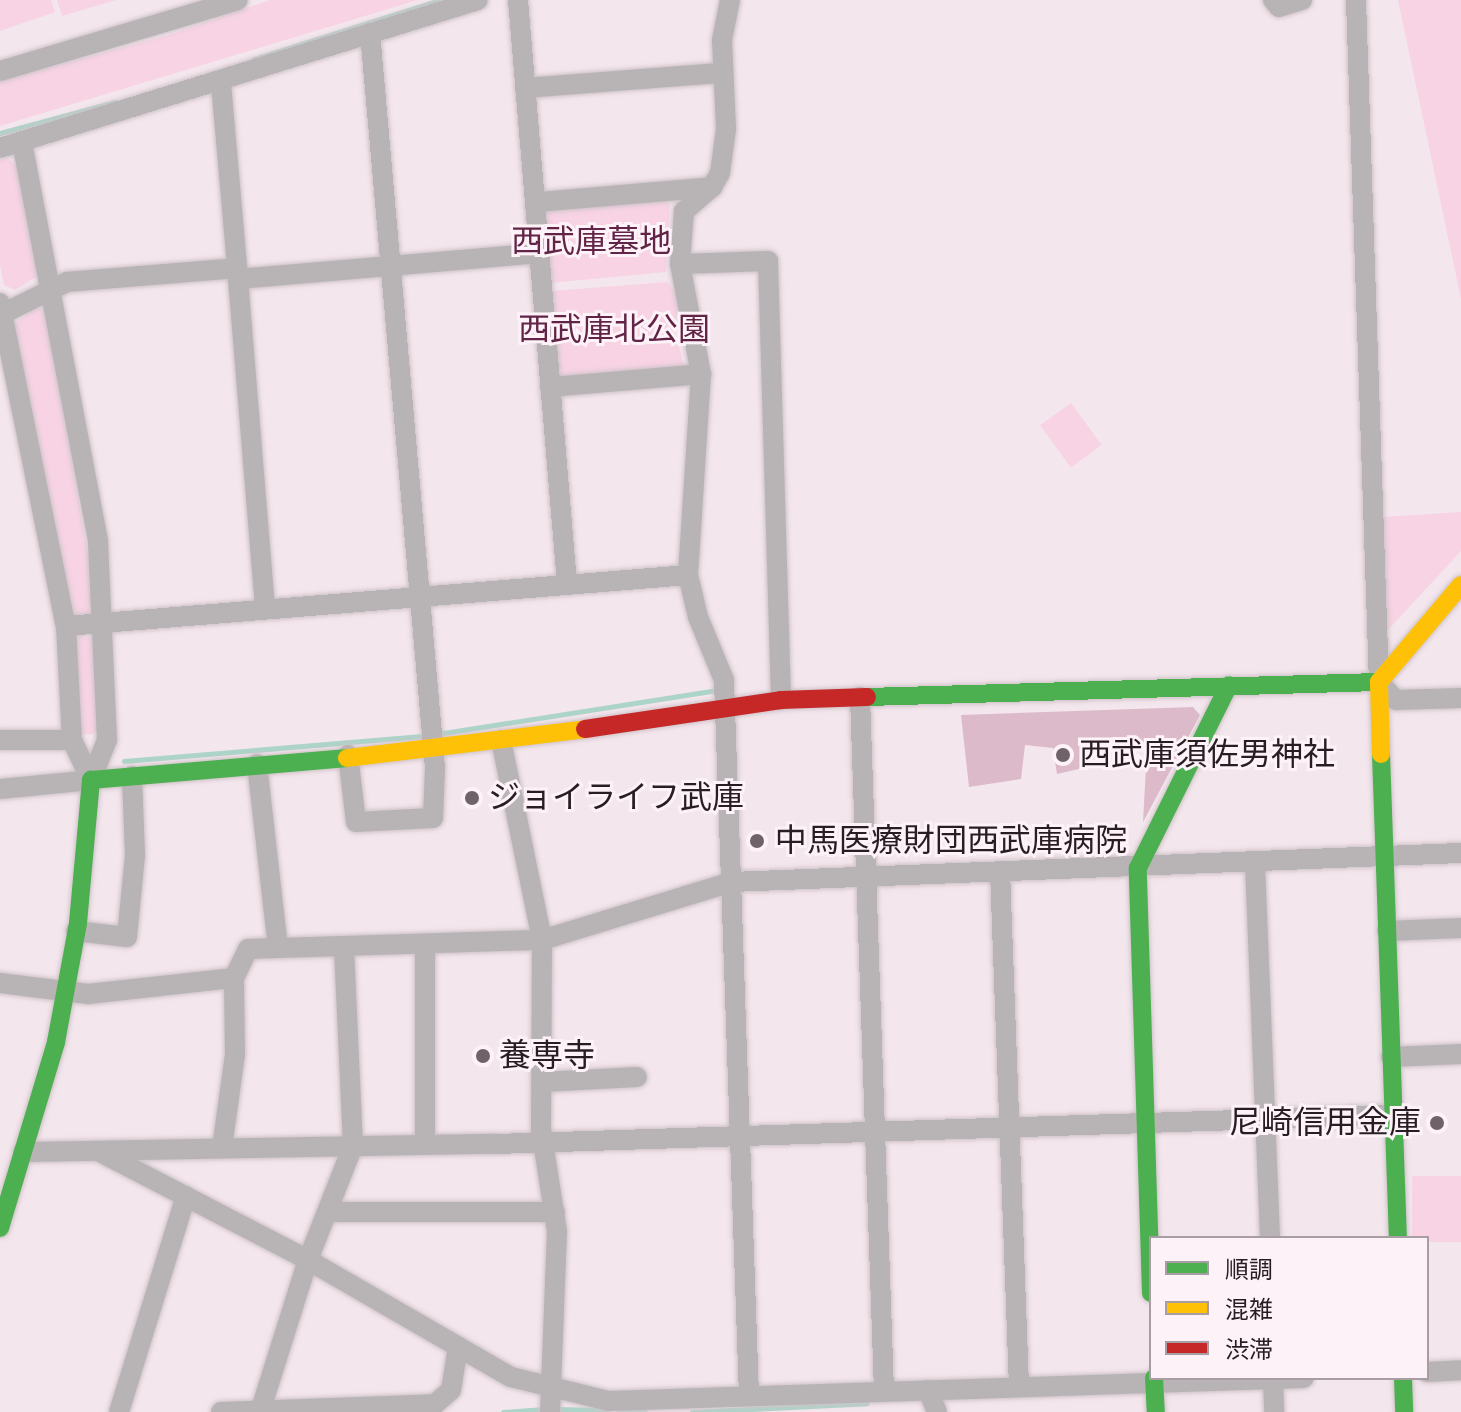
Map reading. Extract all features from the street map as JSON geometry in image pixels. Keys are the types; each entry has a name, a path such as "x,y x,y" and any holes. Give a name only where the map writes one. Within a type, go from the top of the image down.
{"street":[{"path":"0,71 238,0"},
{"path":"0,148 221,83 478,0"},
{"path":"518,0 538,202 567,584"},
{"path":"730,0 722,40 726,129 720,173 712,187 684,211 680,264 701,374 688,575 698,617 724,680 749,1396"},
{"path":"1273,0 1279,7 1302,0"},
{"path":"1356,0 1398,1236"},
{"path":"348,755 356,822 433,818 433,751 370,33"},
{"path":"525,88 722,73"},
{"path":"221,83 265,608"},
{"path":"0,1228 66,992 76,931 91,780 107,740 105,622 98,542 22,142"},
{"path":"538,202 712,187"},
{"path":"91,780 72,740 66,626 1,311 67,282 391,265 540,253"},
{"path":"680,264 768,261 781,700"},
{"path":"550,387 701,374"},
{"path":"66,626 688,575"},
{"path":"1379,682 1461,585"},
{"path":"0,789 348,755 433,751 781,700 1379,682 1396,700 1461,698"},
{"path":"1149,1245 1138,868 1229,685"},
{"path":"860,697 884,1392"},
{"path":"0,740 72,740"},
{"path":"501,740 542,940 541,1129 547,1142 555,1212 558,1307 550,1412"},
{"path":"257,764 278,948"},
{"path":"76,931 127,937 135,855 132,776"},
{"path":"222,1148 235,1054 234,978 248,949 542,940 732,882 1255,864 1461,853"},
{"path":"1255,864 1270,1236"},
{"path":"1000,871 1019,1387"},
{"path":"1387,931 1461,928"},
{"path":"425,944 425,1145"},
{"path":"260,1411 308,1260 353,1146 344,946"},
{"path":"0,983 66,992 234,978"},
{"path":"1391,1057 1461,1054"},
{"path":"543,1082 637,1077"},
{"path":"0,1153 547,1142 1393,1115"},
{"path":"96,1150 308,1260 511,1377 609,1401 686,1405 749,1396 824,1404 884,1392 1234,1380"},
{"path":"119,1412 186,1196"},
{"path":"327,1212 555,1212"},
{"path":"221,1412 405,1409 446,1399 458,1347"},
{"path":"1429,1372 1461,1370"},
{"path":"1273,1380 1274,1412"},
{"path":"1403,1380 1404,1412"},
{"path":"1155,1382 1156,1412"},
{"path":"928,1390 937,1412"}],"green space":[{"path":"0,0 51,0 55,12 0,31"},
{"path":"57,0 116,0 62,16"},
{"path":"270,0 418,0 0,126 0,81 169,35"},
{"path":"1398,0 1461,0 1461,299"},
{"path":"8,158 18,168 39,275 15,290 4,285 0,265 0,160"},
{"name":"西武庫墓地","path":"663,199 670,204 666,272 550,283 545,216 551,208"},
{"name":"西武庫北公園","path":"667,282 679,296 675,330 684,367 557,380 551,291"},
{"path":"37,307 47,315 96,603 91,612 77,615 70,608 12,326"},
{"path":"1071,403 1102,445 1071,467 1040,425"},
{"path":"1461,512 1461,551 1387,631 1383,517"},
{"path":"80,637 92,638 98,729 93,734 82,734 79,726 75,642"},
{"path":"1412,1176 1461,1176 1461,1242 1429,1242 1429,1236 1412,1236"}],"shaded area":[{"path":"1193,707 1200,715 1143,822 1147,748 1096,747 1079,769 1057,774 1053,748 1025,745 1021,779 969,787 961,715"}],"waterway":[{"path":"254,59 440,0"},
{"path":"0,133 115,102"},
{"path":"437,734 713,691"},
{"path":"124,761 422,736"},
{"path":"692,1412 867,1403"},
{"path":"503,1412 544,1409"},
{"path":"554,1409 608,1410"},
{"path":"618,1410 645,1412"}],"traffic: fast":[{"path":"867,697 1379,682"},
{"path":"1149,1236 1138,868 1229,685"},
{"path":"1381,754 1398,1236"},
{"path":"0,1228 56,1042 78,923 91,780 347,758"},
{"path":"1154,1380 1156,1412"},
{"path":"1403,1380 1404,1412"}],"traffic: slow":[{"path":"1381,754 1379,682 1461,585"},
{"path":"347,758 585,729"}],"traffic: jam":[{"path":"585,729 781,700 867,697"}],"place":[{"name":"西武庫須佐男神社","path":"1063,755"},
{"name":"ジョイライフ武庫","path":"472,798"},
{"name":"中馬医療財団西武庫病院","path":"757,841"},
{"name":"養専寺","path":"483,1056"},
{"name":"尼崎信用金庫","path":"1437,1123"}]}
